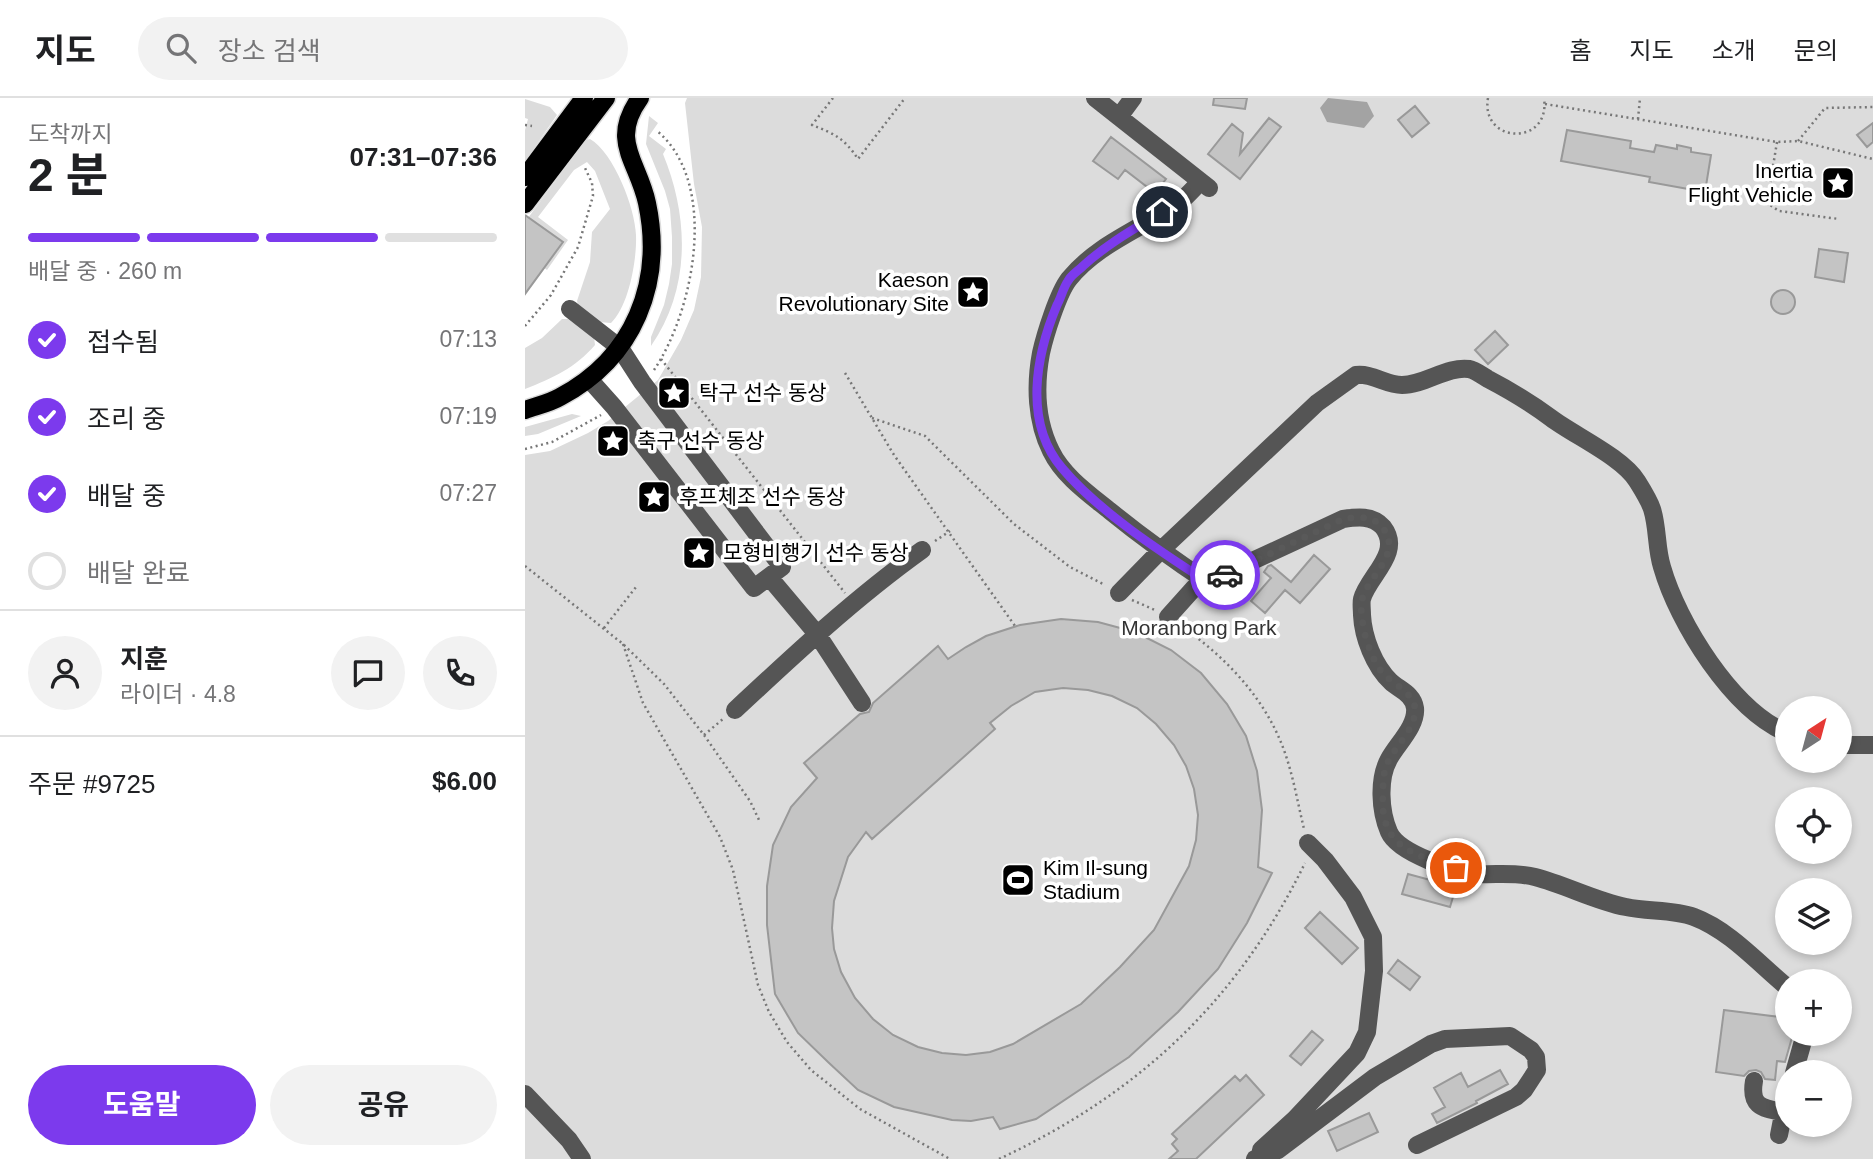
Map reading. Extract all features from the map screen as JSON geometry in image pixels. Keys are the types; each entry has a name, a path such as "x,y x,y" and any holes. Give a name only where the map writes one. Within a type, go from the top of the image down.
{"main road":[{"path":"525,177 584,98"},
{"path":"525,204 606,98"},
{"path":"525,410 559,398 589,379 619,348 634,325 644,302 653,257 652,231 646,199 627,147 625,132 639,100"}],"lane":[{"path":"1095,98 1205,185 1103,247 1068,280 1045,335 1036,376 1044,433 1051,452 1061,467 1084,491 1160,551 1209,583"},
{"path":"1119,117 1133,98"},
{"path":"570,309 619,348 782,568 754,588 614,407 589,379"},
{"path":"1119,593 1317,403 1356,375 1363,374 1399,385 1471,369 1525,398 1554,421 1630,471 1652,508 1661,564 1668,586 1707,658 1731,691 1760,719 1775,727"},
{"path":"1168,617 1195,588 1343,519 1361,517 1382,526 1388,536 1388,549 1383,564 1362,600 1364,630 1380,669 1391,682 1405,691 1415,710 1406,734 1388,761 1384,773 1382,802 1391,836 1403,848 1420,857 1474,874 1536,877 1626,907 1692,916 1717,927 1775,977"},
{"path":"735,710 817,634 922,550"},
{"path":"769,577 817,634 862,703"},
{"path":"1852,745 1873,745"},
{"path":"1253,1159 1357,1053 1367,1032 1374,971 1373,937 1353,897 1325,860 1308,843"},
{"path":"1253,1159 1278,1150 1375,1077 1438,1041 1463,1036 1498,1035 1517,1039 1531,1049 1536,1057 1537,1070 1516,1097 1417,1145"},
{"path":"1754,1081 1752,1091 1756,1102 1775,1111"},
{"path":"525,1094 569,1140 582,1159"}],"path":[{"path":"833,98 812,125 834,134 848,144 858,159 905,98"},
{"path":"1488,98 1492,121 1512,134 1527,132 1536,127 1544,114 1544,98"},
{"path":"1638,119 1640,98"},
{"path":"1545,104 1777,142 1798,141 1873,159"},
{"path":"1798,141 1825,108 1873,107"},
{"path":"525,125 532,126"},
{"path":"656,130 671,142"},
{"path":"1777,142 1767,203 1779,211 1839,219"},
{"path":"525,326 551,295 578,247 593,196 585,168"},
{"path":"661,359 853,604"},
{"path":"845,373 894,455 1015,626"},
{"path":"872,418 925,436 1014,524 1070,567 1168,617 1205,642 1232,667 1257,699 1280,740 1308,843 1305,862 1270,929 1246,963 1195,1023 1125,1084 1086,1113 1045,1138 999,1159"},
{"path":"940,538 950,531"},
{"path":"525,566 604,628 664,684 750,800 760,822"},
{"path":"604,628 636,587"},
{"path":"622,644 643,703 720,836 733,870 758,985 769,1012 787,1042 811,1069 860,1109 950,1159"},
{"path":"704,735 714,727"}],"green space":[{"name":"Moranbong Park","path":"687,98 1873,98 1873,1159 525,1159 525,455 550,451 588,433 608,421 658,380 681,340 694,310 701,277 702,227 685,103"},
{"path":"525,99 550,107 557,115 525,161 525,130 528,119 525,118"},
{"path":"649,116 658,123 649,136 666,149 663,154 678,202 682,252 673,300 664,324 651,346 651,337 669,284 672,237 670,209 665,191 646,144"},
{"path":"590,139 599,146 615,168 635,224 636,245 631,282 623,305 611,323 599,322 579,309 577,301 590,262 592,232 610,209 595,171 587,162 574,170 538,217 568,240 547,270 539,264 525,222 586,140"},
{"path":"562,319 568,319 594,337 595,345 563,372 525,389 525,348 542,338"},
{"path":"572,414 581,416 538,434 525,436 525,427"}],"shaded area":[{"path":"1328,98 1367,102 1374,116 1364,128 1327,122 1320,108"}],"building":[{"path":"1214,98 1247,98 1245,109 1213,105"},
{"path":"1415,106 1429,123 1412,137 1398,120"},
{"path":"1269,118 1281,127 1240,179 1208,154 1232,124 1243,133 1240,154"},
{"path":"1873,123 1873,142 1867,147 1857,135"},
{"path":"1567,130 1631,141 1630,148 1654,152 1656,145 1677,149 1677,145 1691,148 1691,152 1711,155 1705,192 1649,182 1650,177 1561,161"},
{"path":"1111,137 1166,179 1155,193 1125,170 1118,179 1093,161"},
{"path":"525,215 563,242 525,294"},
{"path":"1819,249 1848,253 1844,282 1815,277"},
{"path":"1783,290 1794,297 1795,302 1788,313 1783,314 1772,307 1771,302 1778,291"},
{"path":"1495,331 1508,345 1488,364 1475,350"},
{"path":"1314,555 1330,569 1300,603 1285,590 1265,613 1251,601 1271,578 1264,572 1268,566 1271,565 1291,582"},
{"path":"1061,619 1098,622 1135,632 1171,650 1201,673 1227,704 1246,736 1257,771 1262,810 1258,867 1272,873 1247,923 1218,969 1178,1012 1129,1057 1036,1119 1000,1129 993,1117 971,1121 952,1120 894,1107 858,1090 798,1033 775,994 767,925 767,886 773,845 791,807 817,778 804,763 860,714 869,712 873,703 938,646 948,659 986,636 1020,625","holes":["1063,688 1112,696 1137,708 1156,724 1174,745 1186,766 1194,789 1198,815 1196,840 1189,866 1154,930 1081,1004 1013,1044 990,1052 966,1055 918,1047 893,1035 873,1019 855,998 841,972 834,949 834,901 848,857 866,832 872,839 995,729 990,723 1011,706 1035,692"]},
{"path":"1408,874 1456,887 1450,907 1402,894"},
{"path":"1320,912 1358,948 1342,964 1305,928"},
{"path":"1398,960 1420,977 1410,990 1388,973"},
{"path":"1724,1010 1775,1016 1775,1046 1790,1046 1786,1060 1775,1060 1775,1080 1765,1079 1761,1072 1756,1070 1749,1071 1744,1076 1716,1072"},
{"path":"1312,1031 1323,1040 1301,1065 1290,1056"},
{"path":"1500,1070 1508,1084 1437,1123 1432,1114 1445,1107 1434,1088 1461,1073 1468,1087"},
{"path":"1246,1075 1264,1095 1196,1159 1169,1159 1178,1151 1172,1144 1177,1139 1172,1134 1235,1076 1240,1081"},
{"path":"1369,1113 1378,1132 1337,1151 1328,1131"}],"way so far":[{"path":"1225,575 1343,519 1361,517 1382,526 1388,536 1388,549 1383,564 1362,600 1364,630 1380,669 1391,682 1405,691 1415,710 1406,734 1388,761 1384,773 1382,802 1385,821 1391,836 1403,848 1420,857 1456,868"}],"place":[{"name":"Inertia Flight Vehicle","path":"1838,183"},
{"name":"Kaeson Revolutionary Site","path":"973,292"},
{"name":"탁구 선수 동상","path":"674,393"},
{"name":"축구 선수 동상","path":"613,441"},
{"name":"후프체조 선수 동상","path":"654,497"},
{"name":"모형비행기 선수 동상","path":"699,553"},
{"name":"Kim Il-sung Stadium","path":"1018,880"}],"route":[{"path":"1162,212 1103,247 1068,280 1045,335 1036,376 1038,402 1051,452 1084,491 1160,551 1209,583 1225,575"}]}
